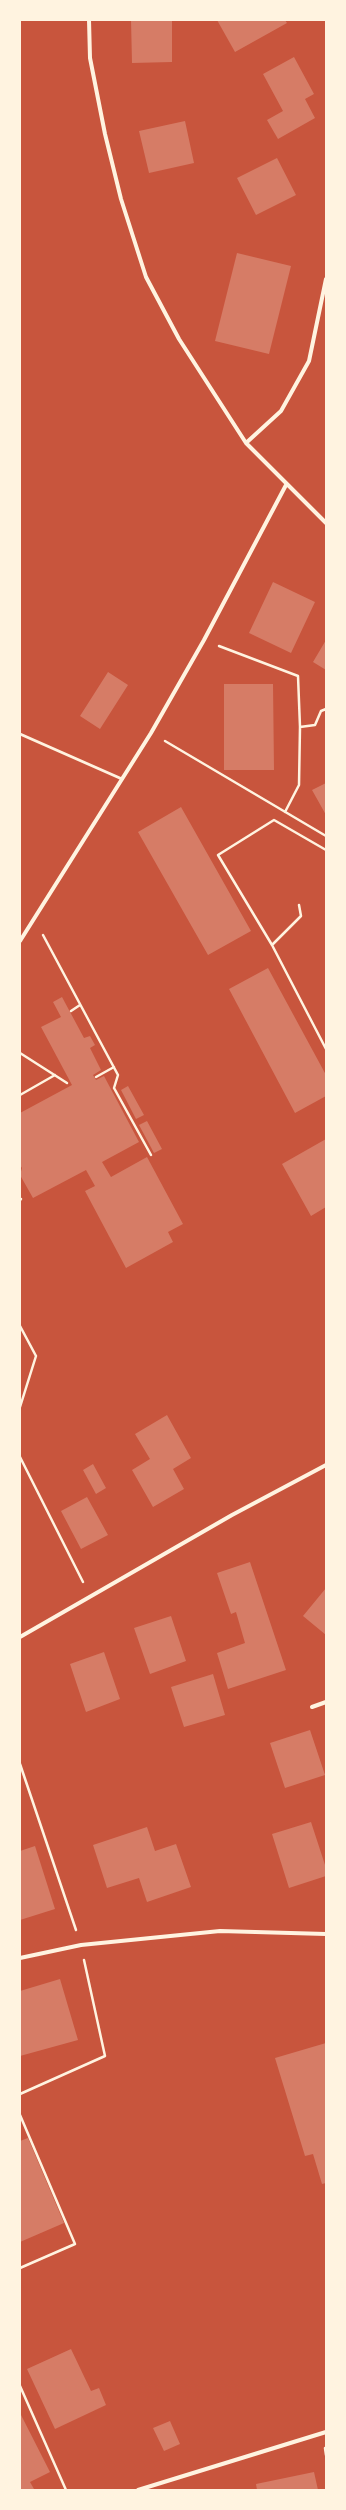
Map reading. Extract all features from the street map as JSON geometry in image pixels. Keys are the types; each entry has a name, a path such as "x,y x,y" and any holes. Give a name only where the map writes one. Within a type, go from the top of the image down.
{"street":[{"path":"90,20 90,58 105,134 121,199 146,277 179,339 246,443 286,485 326,523"},
{"path":"246,443 281,411 309,361 326,279"},
{"path":"20,941 151,733 204,640 254,542 286,485"},
{"path":"20,1637 232,1515 326,1465"},
{"path":"312,1706 326,1702"},
{"path":"20,1958 81,1945 220,1931 326,1934"},
{"path":"138,2490 326,2432"}],"lane":[{"path":"20,734 122,779"}],"path":[{"path":"204,640 298,676 300,727 299,784 285,812"},
{"path":"300,727 315,725 321,711 326,709"},
{"path":"151,733 326,836"},
{"path":"326,850 274,820 218,855 272,945 326,1049"},
{"path":"272,945 301,916 299,905"},
{"path":"34,919 114,1066 118,1075 114,1088 151,1155"},
{"path":"71,1011 80,1005"},
{"path":"20,1053 67,1083"},
{"path":"96,1077 114,1066"},
{"path":"20,1095 55,1075"},
{"path":"20,1326 36,1356 20,1407"},
{"path":"20,1457 91,1596"},
{"path":"20,1764 81,1945 105,2056 20,2094"},
{"path":"20,2115 75,2244 20,2268"},
{"path":"20,2386 66,2490"}],"building":[{"path":"131,20 172,20 172,62 132,63"},
{"path":"217,20 285,20 287,23 235,52"},
{"path":"294,57 314,94 305,99 315,118 278,139 267,120 283,111 263,74"},
{"path":"185,121 194,163 149,173 139,131"},
{"path":"277,158 296,195 256,215 237,178"},
{"path":"237,253 291,266 269,354 215,341"},
{"path":"273,582 315,602 291,653 249,633"},
{"path":"326,640 326,670 313,662"},
{"path":"108,672 128,685 100,729 80,716"},
{"path":"224,684 273,684 274,770 224,770"},
{"path":"326,783 326,815 312,790"},
{"path":"181,807 251,931 208,955 138,832"},
{"path":"268,968 326,1075 326,1096 295,1113 229,989"},
{"path":"62,997 84,1038 90,1036 95,1045 90,1048 101,1070 93,1075 96,1080 104,1076 139,1142 102,1162 111,1177 147,1157 183,1224 168,1232 173,1242 126,1268 85,1191 95,1186 86,1170 33,1198 20,1175 22,1168 20,1165 20,1113 72,1085 41,1027 61,1017 53,1002"},
{"path":"128,1086 144,1115 136,1119 121,1090"},
{"path":"147,1121 162,1149 154,1153 139,1125"},
{"path":"326,1139 326,1207 311,1216 282,1164"},
{"path":"167,1415 191,1458 173,1469 184,1489 153,1507 132,1470 150,1459 135,1434"},
{"path":"93,1464 106,1488 96,1494 83,1470"},
{"path":"87,1497 108,1535 81,1549 61,1511"},
{"path":"250,1562 286,1670 228,1689 217,1653 245,1643 236,1612 231,1614 217,1573"},
{"path":"326,1588 326,1635 303,1616"},
{"path":"171,1616 186,1661 150,1674 134,1628"},
{"path":"104,1652 120,1699 86,1712 70,1664"},
{"path":"213,1674 225,1715 184,1727 171,1687"},
{"path":"310,1730 325,1775 285,1788 270,1743"},
{"path":"311,1822 326,1868 326,1876 289,1888 272,1834"},
{"path":"147,1827 155,1851 176,1844 191,1887 147,1902 139,1878 107,1888 93,1845"},
{"path":"35,1846 55,1909 20,1920 20,1851"},
{"path":"60,1979 78,2040 20,2056 20,1991"},
{"path":"326,2043 326,2183 322,2184 313,2154 305,2156 275,2058"},
{"path":"28,2138 64,2223 20,2242 20,2141"},
{"path":"71,2349 91,2391 99,2388 106,2405 55,2429 27,2369"},
{"path":"20,2413 50,2472 30,2482 34,2489 32,2490 20,2490"},
{"path":"170,2421 180,2444 164,2451 153,2428"},
{"path":"314,2472 318,2490 257,2490 256,2484"}]}
